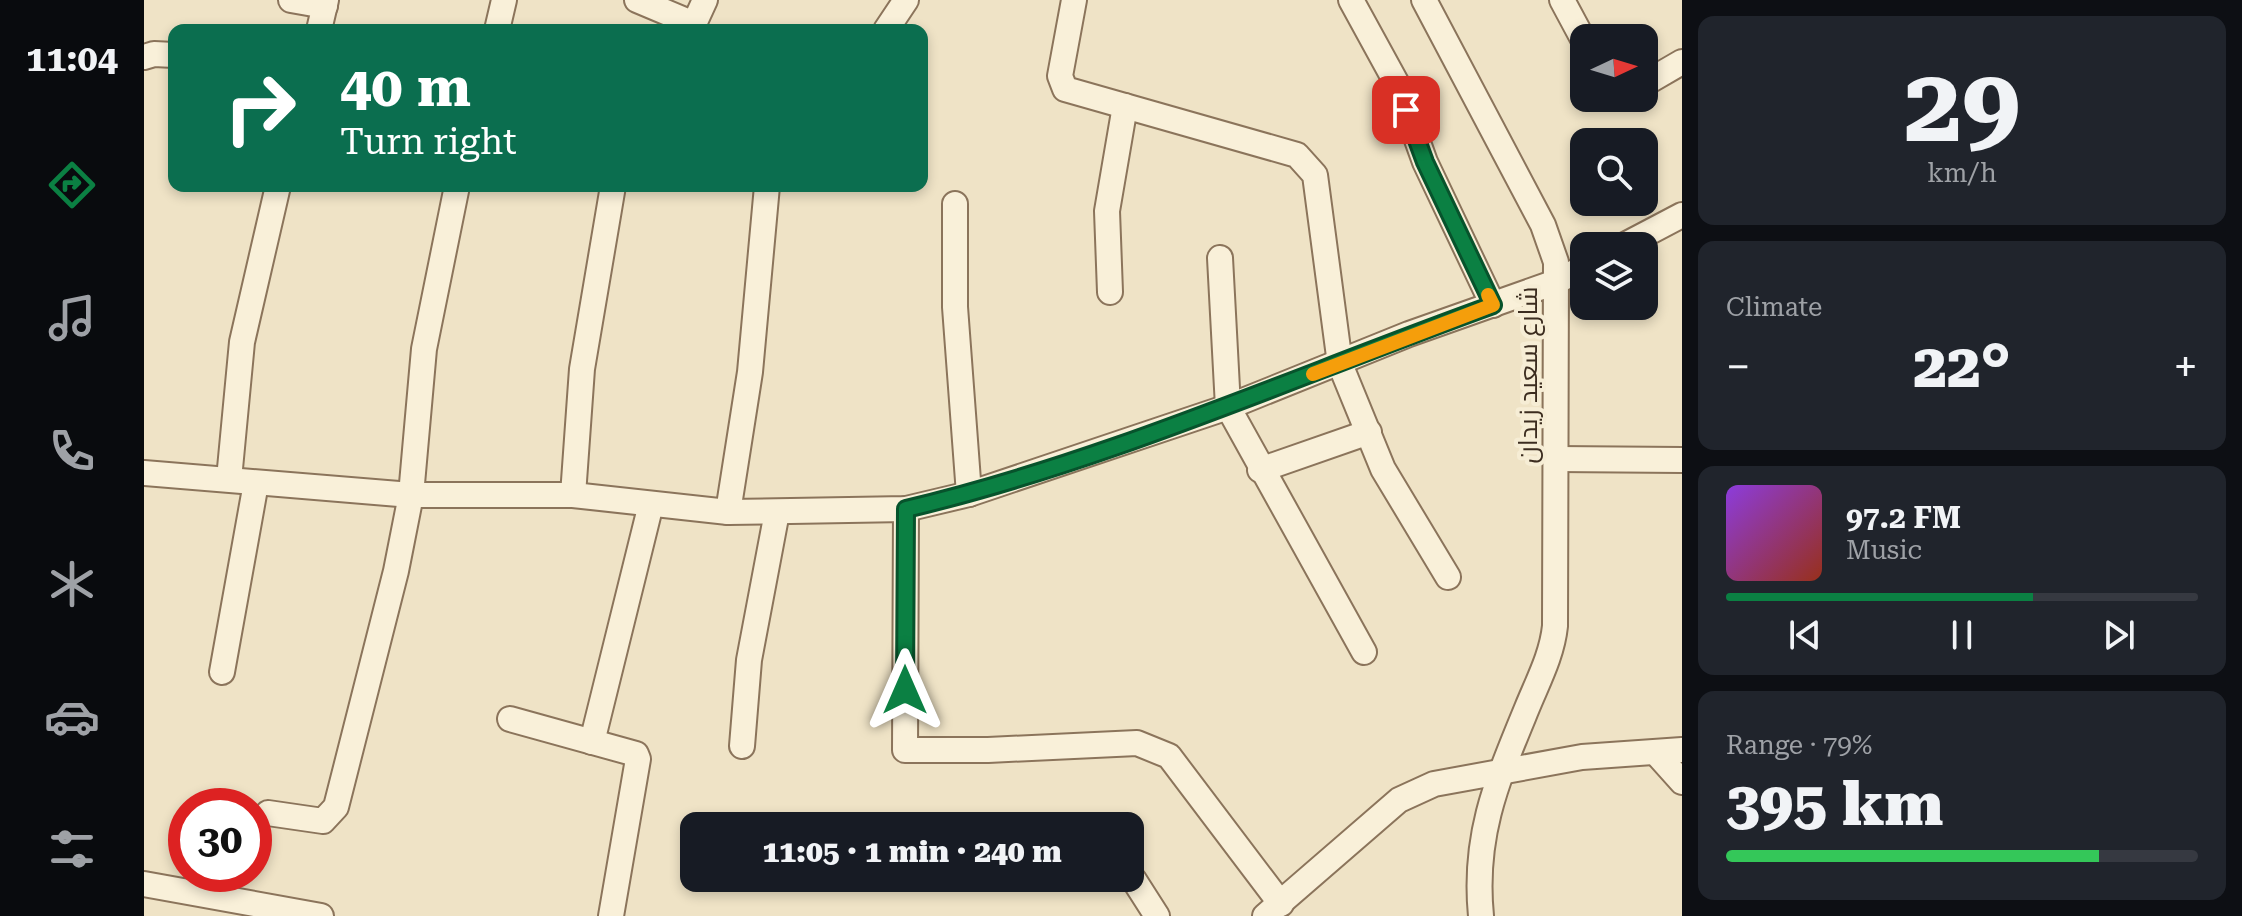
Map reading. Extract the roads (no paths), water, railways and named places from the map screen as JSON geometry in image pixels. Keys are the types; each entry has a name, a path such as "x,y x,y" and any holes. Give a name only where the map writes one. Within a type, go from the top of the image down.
{"street":[{"path":"291,0 323,12"},
{"path":"498,24 504,0"},
{"path":"637,0 694,24 705,0"},
{"path":"890,24 906,0"},
{"path":"1074,0 1061,82 1070,92 1297,155 1308,166 1319,187 1340,364 1383,469 1448,577"},
{"path":"1351,0 1397,84 1425,162 1493,305"},
{"name":"شارع سعيد زيدان","path":"1424,0 1547,234 1556,262 1553,640 1500,773 1480,844 1481,916"},
{"path":"1562,0 1575,24"},
{"path":"144,57 168,55"},
{"path":"1658,76 1682,62"},
{"path":"1110,292 1107,211 1125,106"},
{"path":"229,479 242,342 277,192"},
{"path":"272,814 323,821 336,807 396,571 411,495 424,349 456,192"},
{"path":"573,495 582,369 612,192"},
{"path":"728,512 750,372 766,192"},
{"path":"955,204 955,307 969,494"},
{"path":"1650,232 1682,215"},
{"path":"1220,258 1228,407 1260,470 1364,652"},
{"path":"144,473 411,495 573,495 728,512 906,509 969,494 1228,407 1570,274"},
{"path":"1260,470 1369,432"},
{"path":"1556,459 1682,460"},
{"path":"222,672 256,483"},
{"path":"592,742 651,504"},
{"path":"906,509 905,750 988,750 1137,743 1157,750 1169,756 1273,910 1399,800 1434,784 1582,757 1682,750"},
{"path":"742,746 749,660 777,512"},
{"path":"510,719 632,751 638,759 611,916"},
{"path":"1656,753 1682,782"},
{"path":"144,884 321,916"},
{"path":"1142,892 1157,916"}]}
